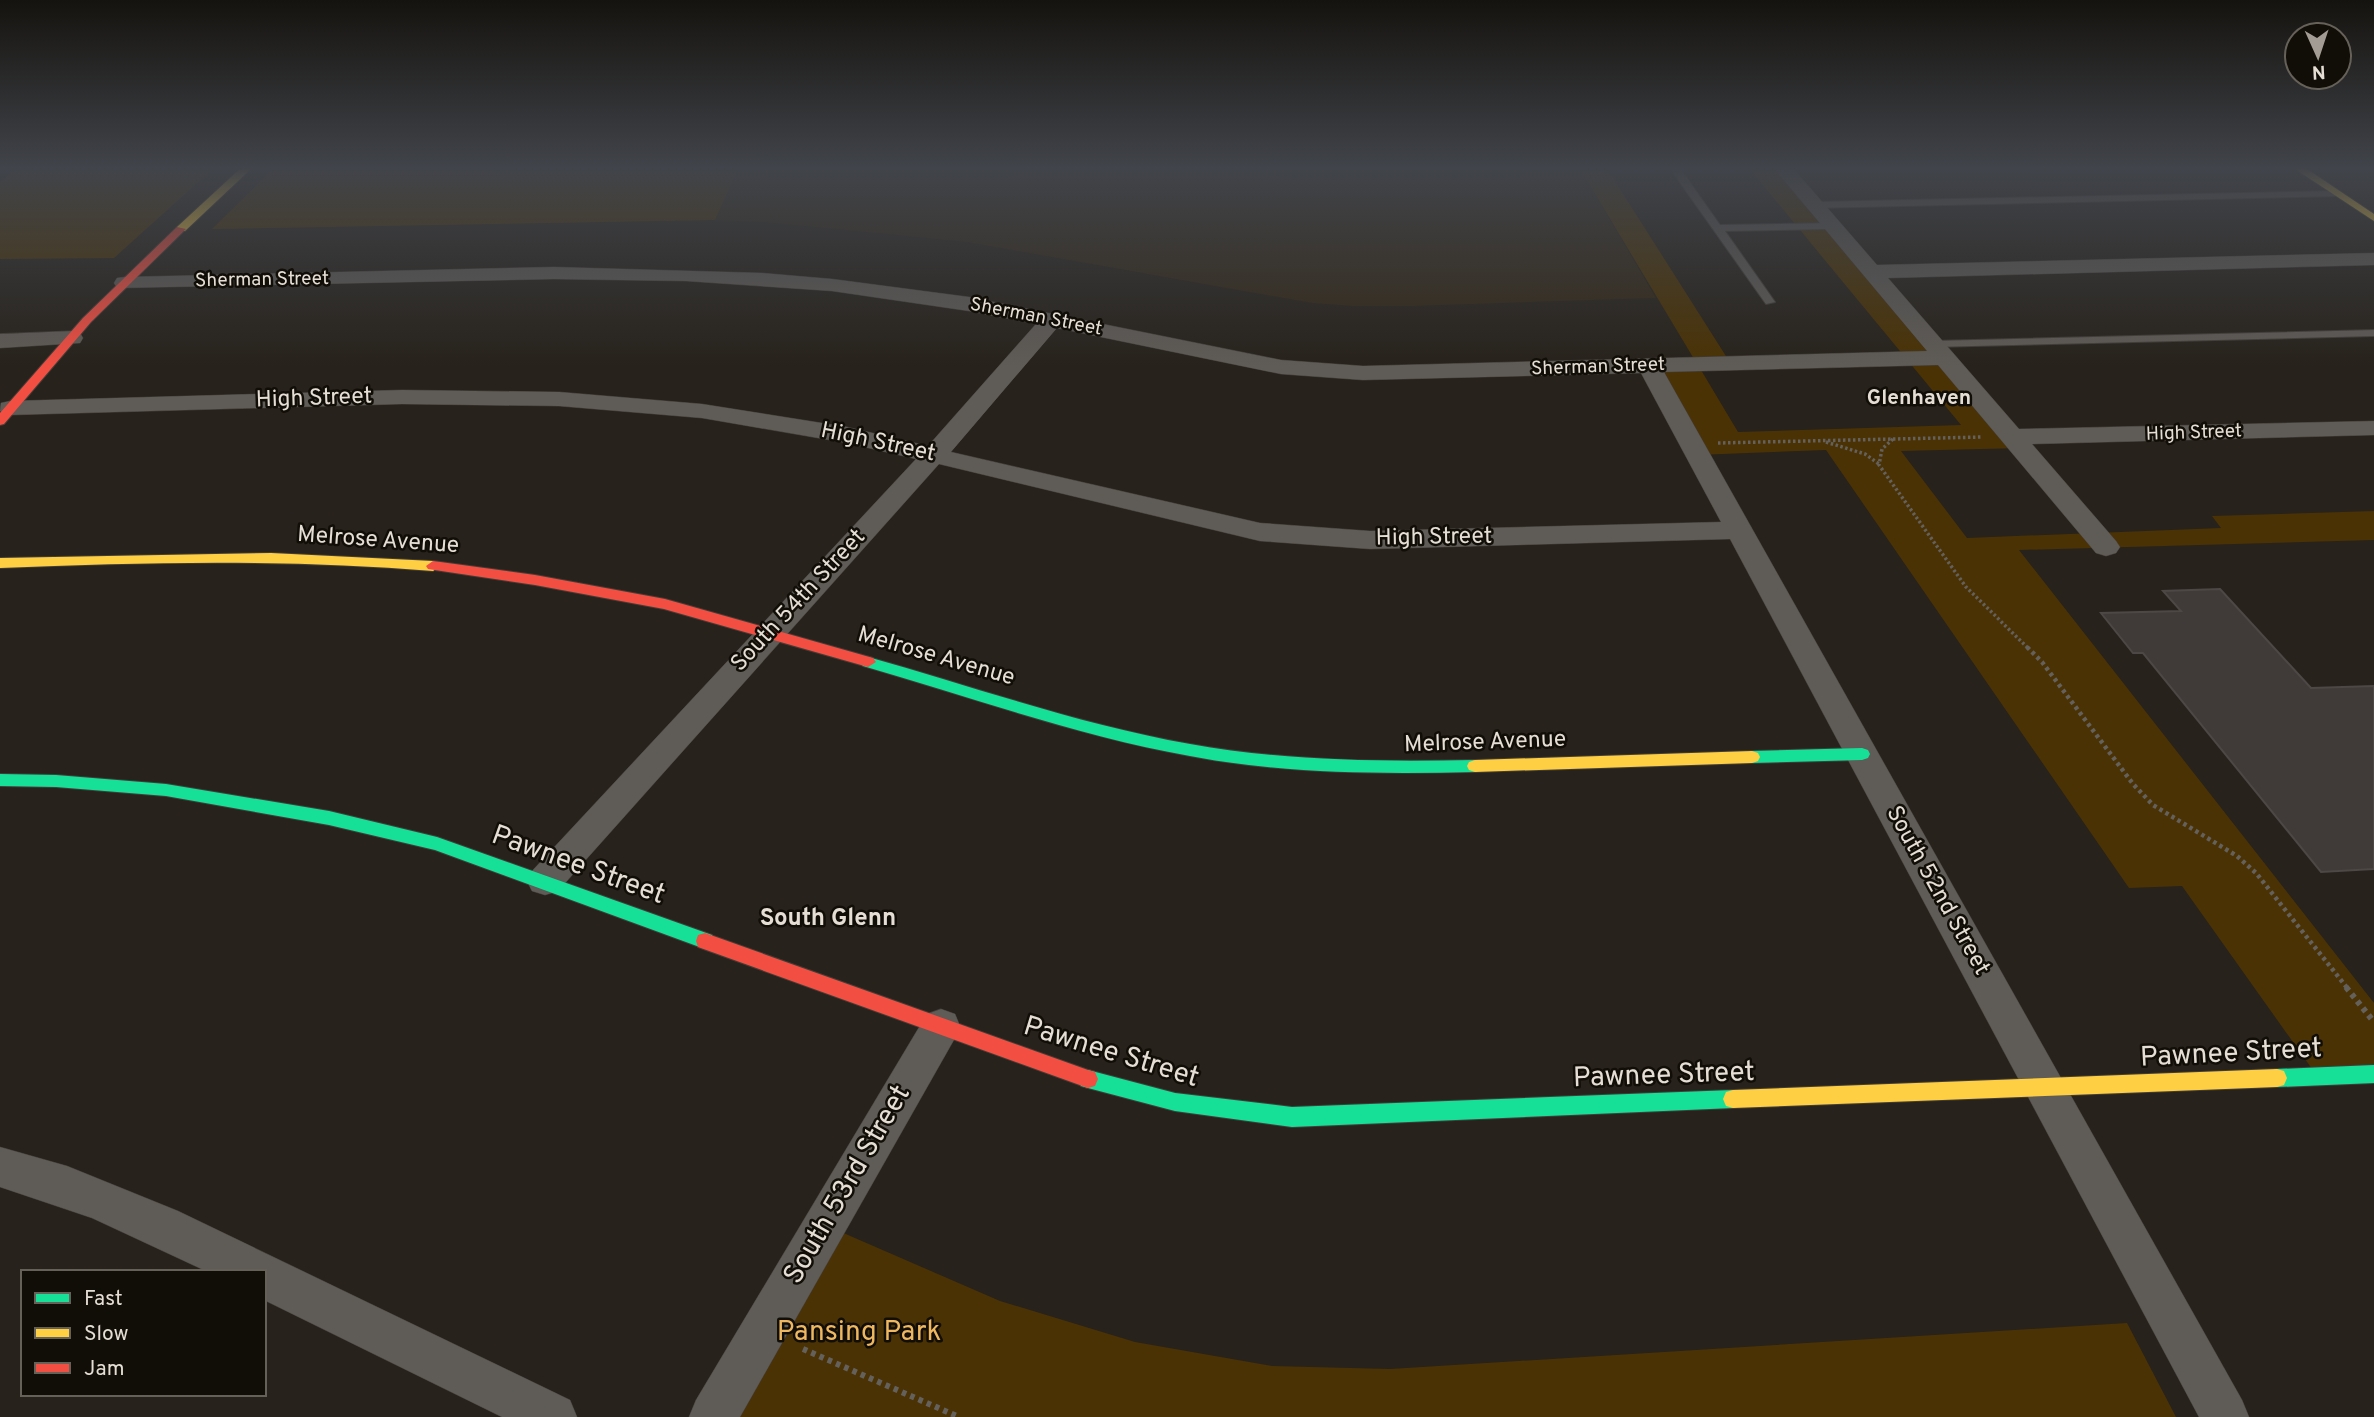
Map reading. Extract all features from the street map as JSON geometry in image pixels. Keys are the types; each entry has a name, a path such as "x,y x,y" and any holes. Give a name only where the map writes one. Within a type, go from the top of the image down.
{"street":[{"path":"5,415 72,338 178,233"},
{"path":"1838,233 1939,351 2001,437 2106,547"},
{"path":"1871,272 2374,259"},
{"name":"Sherman Street","path":"125,283 540,274 686,275 873,290 1052,320 1322,372 1649,366 1939,351"},
{"name":"South 54th Street","path":"545,881 934,455 1052,320"},
{"path":"0,341 72,338"},
{"name":"South 52nd Street","path":"1649,366 2225,1417"},
{"name":"High Street","path":"5,415 402,397 559,399 702,411 777,422 934,455 1218,524 1311,538 1370,540 1738,530"},
{"name":"High Street","path":"2001,437 2374,428"},
{"name":"Melrose Avenue","path":"0,563 216,557 401,563 493,572 665,604 1148,742 1226,758 1298,766 1371,769 1862,754"},
{"name":"Pawnee Street","path":"0,780 120,786 226,797 337,817 437,844 1107,1086 1159,1100 1225,1112 1293,1117 2374,1074"},
{"name":"South 53rd Street","path":"713,1417 941,1026"},
{"path":"0,1167 34,1175 129,1209 252,1270"},
{"path":"266,1277 553,1417"}],"lane":[{"path":"1721,233 1770,302"},
{"path":"1939,351 2374,333"}],"path":[{"path":"1718,443 2001,437"},
{"path":"1880,464 1879,454 1884,445 1893,439"},
{"path":"1817,441 1855,450 1880,464 1966,587 2042,662 2133,784 2153,805 2237,856 2256,873 2374,1021"},
{"path":"803,1349 959,1417"}],"shaded area":[{"path":"877,233 1618,233 1656,298 1414,306 1312,303 967,242"}],"green space":[{"path":"0,233 142,233 114,258 0,259"},
{"path":"1619,233 1648,233 1731,364 1698,365 1738,432 1961,425 1803,233 1838,233 2022,448 1901,451 1967,538 2221,528 2212,516 2374,511 2374,540 2019,550 2374,1003 2374,1074 2317,1076 2182,886 2129,888 1826,450 1697,455 1649,366 1697,364"},
{"name":"Pansing Park","path":"825,1225 1000,1301 1135,1342 1272,1366 1390,1369 2127,1323 2176,1417 729,1417"}],"building":[{"path":"2220,589 2311,688 2374,686 2374,869 2321,872 2143,653 2133,653 2101,613 2181,611 2163,591"}],"traffic: fast":[{"path":"868,662 1079,724 1149,742 1230,757 1352,766 1475,766"},
{"path":"1752,757 1862,754"},
{"path":"0,780 56,781 166,790 329,818 437,844 705,941"},
{"path":"2277,1078 2374,1074"},
{"path":"1088,1079 1175,1102 1292,1117 1733,1099"}],"traffic: slow":[{"path":"0,563 271,558 433,566"},
{"path":"1475,766 1752,757"},
{"path":"1733,1099 2277,1078"}],"traffic: jam":[{"path":"0,421 87,320 177,233"},
{"path":"433,566 535,580 665,604 868,662"},
{"path":"705,941 1088,1079"}],"district":[{"name":"Glenhaven","path":"1919,398"},
{"name":"South Glenn","path":"828,919"}]}
